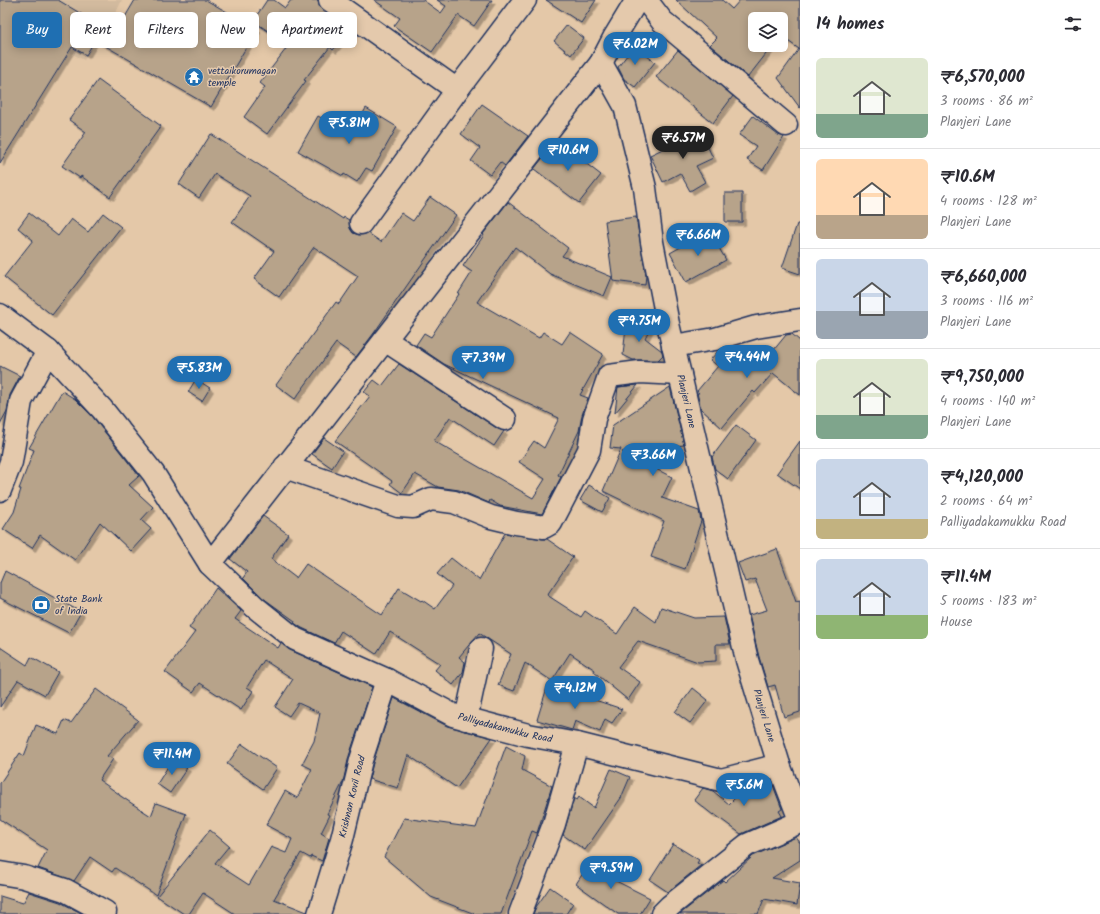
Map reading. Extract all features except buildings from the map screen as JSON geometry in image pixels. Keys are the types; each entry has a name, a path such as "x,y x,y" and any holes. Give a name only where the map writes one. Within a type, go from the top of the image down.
{"street":[{"path":"330,0 457,90"},
{"path":"361,223 457,90 525,0"},
{"path":"210,564 601,64 614,38 637,0"},
{"path":"646,0 662,21 786,125"},
{"name":"Planjeri Lane","path":"601,64 625,106 627,113 645,188 652,242 673,346 747,660 779,765"},
{"name":"Palliyadakamukku Road","path":"0,315 48,351 102,409 153,473 210,564 255,607 296,639 387,680 453,715 466,719 528,735 577,744 721,780 779,765"},
{"path":"673,346 715,340 756,327 800,320"},
{"path":"385,340 505,419"},
{"path":"0,490 11,462 21,401 48,351"},
{"path":"286,467 398,506 413,506 431,499 454,502 491,517 544,527 551,523 589,450 594,419 609,376 640,372 680,374"},
{"path":"466,719 482,649"},
{"name":"Krishnan Kovil Road","path":"319,914 342,839 361,760 387,680"},
{"path":"520,914 554,824 577,744"},
{"path":"662,914 747,845 800,821 779,765"},
{"path":"0,873 24,877 65,890 105,912"}],"shaded area":[{"path":"0,0 122,0 116,12 70,12 70,48 92,48 84,60 62,48 62,12 12,12 12,21 0,15"}],"place":[{"name":"vettaikorumagan temple","path":"194,77"},
{"name":"State Bank of India","path":"41,605"}]}
